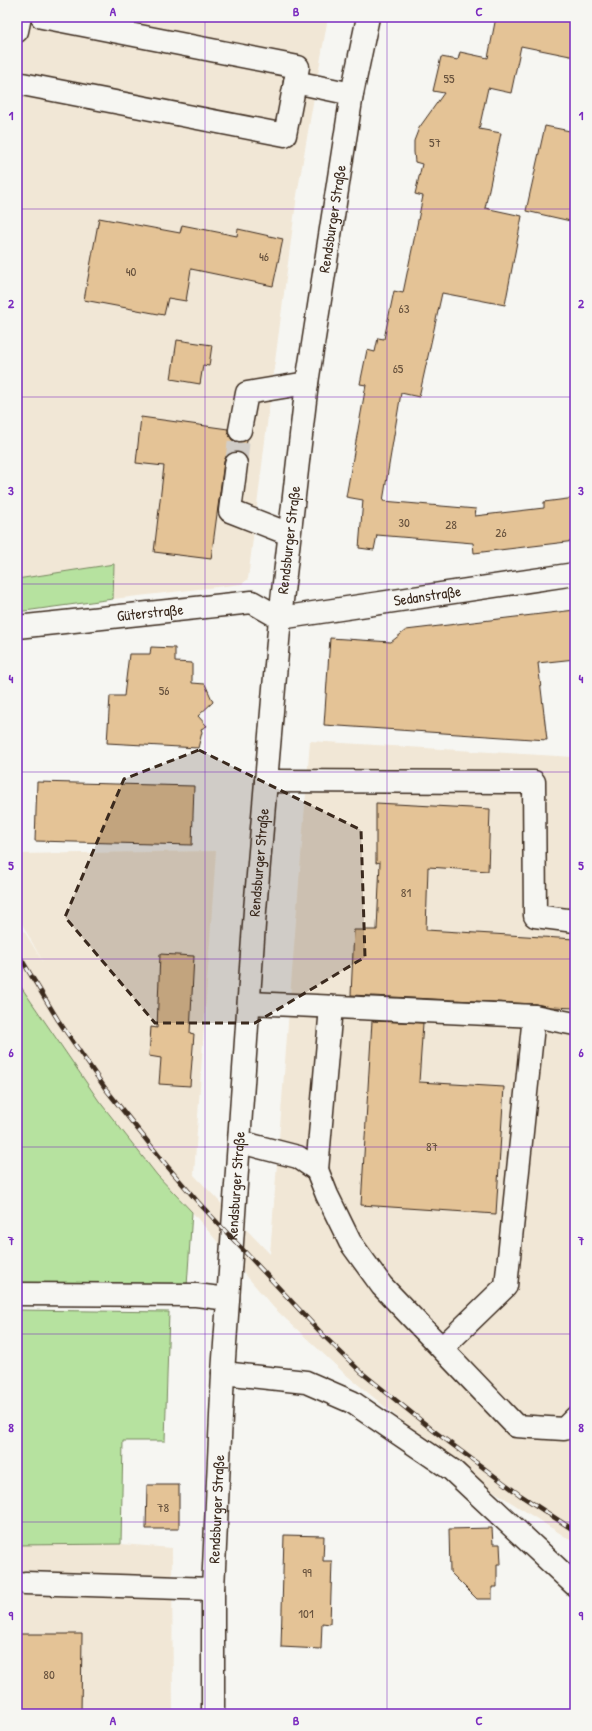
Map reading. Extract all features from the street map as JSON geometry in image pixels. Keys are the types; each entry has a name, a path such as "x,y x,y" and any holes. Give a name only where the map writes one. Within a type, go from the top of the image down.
{"street":[{"path":"17,31 20,17"},
{"path":"17,83 285,135 298,67 42,17"},
{"name":"Rendsburger Straße","path":"213,1714 213,1589 223,1373 250,1003 255,910 280,618 307,383 352,94 368,17"},
{"path":"295,82 352,94"},
{"path":"240,430 247,393 307,383"},
{"path":"236,464 230,511 289,534"},
{"name":"Sedanstraße","path":"280,618 575,574"},
{"name":"Güterstraße","path":"17,627 252,602 280,618"},
{"path":"266,781 534,782 535,916 575,921"},
{"path":"250,1003 534,1016 575,1024"},
{"path":"331,1007 317,1170 327,1195 350,1242 382,1286 516,1426 564,1429 575,1418"},
{"path":"442,1348 506,1286 534,1016"},
{"path":"240,1142 298,1157 317,1170"},
{"path":"17,1294 196,1295 228,1299"},
{"path":"223,1373 306,1382 352,1402 452,1470 575,1585"},
{"path":"25,1582 213,1589"}],"highlighted area":[{"path":"199,750 361,830 365,957 255,1023 155,1023 65,917 124,779"}],"shaded area":[{"path":"17,17 328,17 297,195 248,579 242,584 113,599 114,564 17,579"},
{"path":"310,741 574,757 575,1543 487,1487 406,1424 344,1373 274,1308 192,1212 157,1175 99,1101 17,981 17,919 44,964 17,915 17,854 216,851 194,1175 270,1254"},
{"path":"121,1544 172,1548 173,1714 17,1714 17,1545"}],"green space":[{"path":"114,564 113,599 17,612 17,579"},
{"path":"17,981 99,1101 157,1175 192,1212 187,1286 17,1283"},
{"path":"17,1310 169,1312 165,1441 123,1441 121,1544 17,1545"}],"building":[{"path":"496,17 575,17 575,57 521,46 511,93 488,88 479,129 501,133 485,208 522,216 505,305 442,293 419,397 401,393 383,501 476,509 475,516 544,508 544,502 575,498 575,541 474,553 473,543 377,535 374,550 359,548 363,500 346,497 366,385 360,384 367,350 375,352 378,338 384,339 394,291 403,293 423,196 415,194 422,164 415,162 414,141 419,128 444,93 433,91 441,57 458,60 460,52 488,58"},
{"path":"545,126 575,132 575,222 526,211"},
{"path":"99,218 180,233 182,225 237,236 238,229 283,239 273,286 191,269 186,301 168,298 164,315 84,300"},
{"path":"177,340 212,345 209,366 203,365 200,384 171,379"},
{"path":"141,417 228,429 228,434 232,440 238,442 247,440 245,456 238,452 232,452 226,456 224,462 211,559 154,552 164,466 136,463"},
{"path":"575,610 575,659 538,663 547,740 324,725 330,638 391,642 406,630"},
{"path":"151,647 175,648 175,662 192,663 192,683 205,684 213,702 198,716 207,726 201,729 202,732 198,748 107,743 110,696 124,696 129,654 150,654"},
{"path":"37,782 194,786 192,845 35,841"},
{"path":"376,803 490,809 488,871 428,867 426,930 575,939 575,1008 551,1007 535,1004 351,995 354,930 377,930 380,862 376,863"},
{"path":"160,954 194,956 190,1033 194,1034 190,1086 159,1084 161,1058 149,1056 151,1027 157,1028"},
{"path":"372,1021 423,1023 419,1082 504,1087 496,1214 361,1205"},
{"path":"147,1485 179,1485 179,1529 146,1529"},
{"path":"492,1528 493,1544 500,1544 501,1564 497,1564 497,1587 492,1587 492,1599 477,1599 450,1572 449,1529"},
{"path":"284,1535 324,1536 323,1561 332,1561 330,1624 322,1623 321,1649 281,1647"},
{"path":"17,1634 82,1634 81,1714 17,1714"}],"tunnel":[{"path":"236,464 240,430"}],"railway":[{"path":"17,952 58,1020 105,1088 167,1166 198,1202 326,1338 361,1372 434,1431 520,1495 575,1531"}]}
